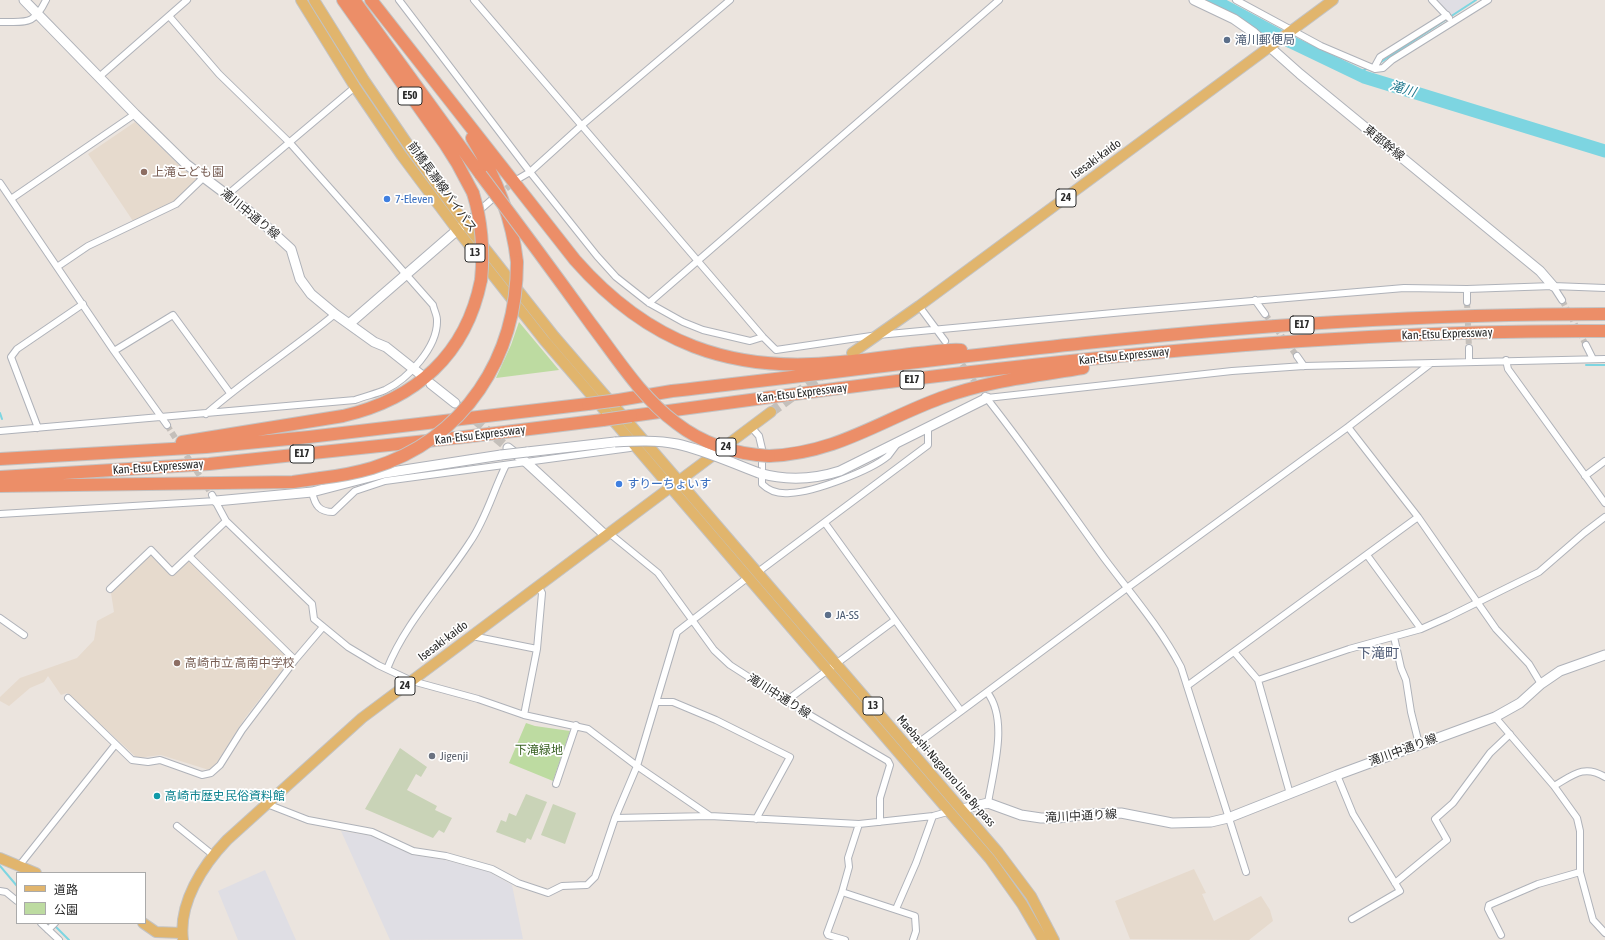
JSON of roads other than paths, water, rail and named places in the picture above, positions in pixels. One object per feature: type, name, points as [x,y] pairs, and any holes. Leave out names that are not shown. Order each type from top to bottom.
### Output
[{"type":"highway","name":"E50","points":[[100,454],[343,416],[391,401],[422,380],[441,362],[452,349],[471,314],[481,280],[483,239],[480,219],[473,193],[453,157],[343,0]]},
{"type":"highway","name":"E50","points":[[354,0],[619,361],[654,404],[676,423],[705,441],[739,452],[763,465]]},
{"type":"highway","name":"E50","points":[[371,0],[433,81]]},
{"type":"highway","points":[[0,486],[285,482],[321,478],[372,468],[408,453],[440,432],[470,404],[491,372],[506,338],[515,298],[516,262],[511,224],[497,184],[465,127],[433,81]]},
{"type":"highway","points":[[433,81],[588,275],[630,313],[665,334],[740,361],[780,365],[839,363],[954,349],[1001,352]]},
{"type":"highway","name":"Kan-Etsu Expressway","points":[[0,459],[206,447],[309,437],[619,400],[672,390],[1001,352],[1191,333],[1336,322],[1470,316],[1605,314]]},
{"type":"highway","name":"Kan-Etsu Expressway","points":[[0,477],[209,464],[457,438],[1001,369],[1193,350],[1337,338],[1475,333],[1605,331]]},
{"type":"highway","points":[[763,465],[837,444],[905,413],[965,390],[1001,381],[1193,350]]},
{"type":"main road","name":"前橋長瀞線バイパス","points":[[301,0],[355,86],[402,156],[458,231],[544,340],[671,489]]},
{"type":"main road","name":"前橋長瀞線バイパス","points":[[314,0],[364,80],[465,223],[554,336],[680,482]]},
{"type":"main road","name":"24","points":[[1290,31],[1333,0]]},
{"type":"main road","name":"Isesaki-kaido","points":[[852,353],[920,306],[1290,31]]},
{"type":"main road","name":"Isesaki-kaido","points":[[183,937],[185,912],[191,894],[198,877],[213,855],[362,718],[607,534],[671,489],[772,412]]},
{"type":"main road","name":"Maebashi-Nagatoro Line By-pass","points":[[680,482],[962,809],[1018,877],[1031,896],[1054,940]]},
{"type":"main road","name":"Maebashi-Nagatoro Line By-pass","points":[[671,489],[949,812],[1008,884],[1043,940]]},
{"type":"main road","points":[[0,858],[34,872]]},
{"type":"main road","points":[[144,924],[156,932],[183,937]]},
{"type":"street","name":"滝川中通り線","points":[[24,0],[186,164],[256,216],[291,248],[300,279],[304,286],[335,314],[374,342],[386,347],[417,371]]},
{"type":"street","points":[[0,22],[22,23],[31,20],[38,14],[46,0]]},
{"type":"street","points":[[99,77],[188,0]]},
{"type":"street","points":[[399,0],[530,172],[597,256],[616,277],[649,303],[683,322],[703,330],[750,341],[763,337]]},
{"type":"street","points":[[474,0],[763,337],[776,350],[878,335],[1255,300],[1404,288],[1467,289],[1553,286],[1605,288]]},
{"type":"street","points":[[518,179],[530,172],[582,125],[730,0]]},
{"type":"street","points":[[649,303],[999,0]]},
{"type":"street","name":"東部幹線","points":[[1194,0],[1244,26],[1540,271],[1553,286],[1562,300]]},
{"type":"street","points":[[1236,0],[1290,31],[1321,46],[1374,68],[1383,68],[1392,60],[1488,0]]},
{"type":"street","points":[[1432,0],[1453,22]]},
{"type":"street","points":[[0,431],[355,400],[386,389],[417,371],[436,334],[437,319],[433,305],[290,143],[219,74],[169,16]]},
{"type":"street","points":[[1374,68],[1380,57],[1447,16]]},
{"type":"street","points":[[227,195],[290,143],[355,86]]},
{"type":"street","points":[[11,199],[135,114]]},
{"type":"street","points":[[57,267],[88,246],[176,204],[204,178]]},
{"type":"street","points":[[0,183],[114,351],[167,425]]},
{"type":"street","points":[[349,324],[498,195]]},
{"type":"street","points":[[1467,289],[1467,302]]},
{"type":"street","points":[[1255,300],[1265,314]]},
{"type":"street","points":[[38,428],[11,357],[17,349],[83,304]]},
{"type":"street","points":[[920,306],[945,341]]},
{"type":"street","points":[[206,414],[230,392],[302,341],[335,314]]},
{"type":"street","points":[[114,351],[173,315],[230,392]]},
{"type":"street","points":[[1586,345],[1593,359]]},
{"type":"street","points":[[1469,348],[1469,362]]},
{"type":"street","points":[[1297,356],[1304,366]]},
{"type":"street","points":[[0,514],[312,492],[385,473],[504,452],[527,452],[615,442],[650,441],[676,444],[763,465],[786,478],[824,476],[840,471],[928,428],[985,396],[1232,371],[1304,366],[1430,364],[1506,360],[1605,359]]},
{"type":"street","points":[[1506,360],[1508,369],[1605,503]]},
{"type":"street","points":[[910,749],[1126,588],[1348,427],[1430,364]]},
{"type":"street","points":[[431,384],[455,403]]},
{"type":"street","points":[[985,396],[1126,588],[1159,628],[1170,646],[1181,667],[1246,872]]},
{"type":"street","points":[[1348,427],[1418,517],[1496,629],[1529,664],[1541,684]]},
{"type":"street","points":[[752,428],[759,436],[763,465],[762,484],[768,490],[778,493],[790,493],[812,489],[872,466],[888,456],[898,442]]},
{"type":"street","points":[[758,572],[928,445],[928,428]]},
{"type":"street","points":[[312,492],[315,504],[318,508],[323,511],[333,512],[355,491],[378,483],[451,471],[527,463],[630,448]]},
{"type":"street","name":"滝川中通り線","points":[[504,452],[527,463],[607,534],[658,573],[714,650],[730,664],[786,701],[888,761],[890,765],[880,798],[880,822],[933,816],[988,804],[1021,815],[1041,818],[1121,813],[1172,823],[1211,822],[1228,818],[1336,775],[1495,717],[1520,703],[1541,684],[1560,671],[1605,655]]},
{"type":"street","points":[[1585,476],[1605,461]]},
{"type":"street","points":[[387,669],[395,648],[471,541],[485,515],[495,487],[506,465]]},
{"type":"street","points":[[214,498],[226,521],[312,604],[314,619],[348,648],[412,681],[478,698],[524,715],[576,725],[588,729],[637,766],[710,816]]},
{"type":"street","points":[[1187,686],[1418,517]]},
{"type":"street","points":[[1258,680],[1349,649],[1421,629],[1479,603],[1539,572],[1605,517]]},
{"type":"street","points":[[110,589],[151,550],[172,572],[226,521]]},
{"type":"street","points":[[825,523],[961,710]]},
{"type":"street","points":[[1366,555],[1421,629]]},
{"type":"street","points":[[189,556],[294,660]]},
{"type":"street","points":[[267,804],[308,820],[372,832],[413,851],[446,856],[492,868],[518,883],[548,893],[562,886],[587,885],[595,877],[615,818],[637,766],[677,632],[747,578]]},
{"type":"street","points":[[524,715],[537,649],[542,593],[538,586]]},
{"type":"street","points":[[0,618],[24,635]]},
{"type":"street","points":[[786,701],[895,620]]},
{"type":"street","points":[[68,698],[132,760],[148,762],[160,760],[202,774],[211,773],[220,765],[242,730],[294,660],[323,628]]},
{"type":"street","points":[[471,636],[537,649]]},
{"type":"street","points":[[1394,637],[1401,668],[1406,680],[1411,712],[1419,744]]},
{"type":"street","points":[[1235,652],[1258,680],[1290,794]]},
{"type":"street","points":[[987,692],[998,713],[998,728],[988,804]]},
{"type":"street","points":[[657,702],[673,702],[709,717],[790,757],[756,819]]},
{"type":"street","points":[[1495,717],[1554,786],[1577,820],[1580,831],[1580,872],[1593,920],[1605,933]]},
{"type":"street","points":[[556,784],[576,725]]},
{"type":"street","points":[[1395,883],[1447,840],[1435,819],[1453,802],[1490,753],[1510,734]]},
{"type":"street","points":[[19,866],[115,745]]},
{"type":"street","points":[[1554,786],[1576,772],[1588,770],[1597,772],[1605,777]]},
{"type":"street","points":[[1336,775],[1353,814],[1400,891],[1352,919]]},
{"type":"street","points":[[615,818],[710,816],[859,824],[880,822]]},
{"type":"street","points":[[896,909],[916,863],[933,816]]},
{"type":"street","points":[[845,940],[828,935],[827,933],[842,892],[849,867],[848,858],[859,824]]},
{"type":"street","points":[[177,826],[213,855]]},
{"type":"street","points":[[1501,935],[1488,909],[1489,905],[1538,884],[1580,872]]},
{"type":"street","points":[[0,891],[6,892],[16,900]]},
{"type":"street","points":[[842,892],[915,916],[916,931],[913,940]]},
{"type":"street","points":[[42,924],[59,940]]},
{"type":"street","points":[[48,930],[54,924]]},
{"type":"waterway","name":"滝川","points":[[1213,0],[1291,42],[1364,77],[1605,151]]},
{"type":"waterway","points":[[1378,64],[1476,0]]},
{"type":"waterway","points":[[1357,74],[1368,68]]},
{"type":"waterway","points":[[1586,365],[1605,365]]},
{"type":"waterway","points":[[0,413],[2,419]]},
{"type":"waterway","points":[[0,866],[16,885]]},
{"type":"waterway","points":[[54,925],[69,940]]},
{"type":"tunnel","points":[[499,194],[516,181]]},
{"type":"tunnel","points":[[1562,300],[1586,345]]},
{"type":"tunnel","points":[[1467,302],[1469,348]]},
{"type":"tunnel","points":[[1265,314],[1297,356]]},
{"type":"tunnel","points":[[957,357],[984,395]]},
{"type":"tunnel","points":[[771,412],[826,372]]},
{"type":"tunnel","points":[[455,403],[508,448]]},
{"type":"tunnel","points":[[167,425],[212,495]]},
{"type":"place","name":"滝川郵便局","points":[[1227,40]]},
{"type":"place","name":"上滝こども園","points":[[144,172]]},
{"type":"place","name":"7-Eleven","points":[[387,199]]},
{"type":"place","name":"すりーちょいす","points":[[619,484]]},
{"type":"place","name":"JA-SS","points":[[828,615]]},
{"type":"place","name":"高崎市立 高南中学校","points":[[177,663]]},
{"type":"place","name":"Jigenji","points":[[432,756]]},
{"type":"place","name":"高崎市歴史民俗資料館","points":[[157,796]]},
{"type":"district","name":"下滝町","points":[[1378,654]]},
{"type":"park label","name":"下滝緑地","points":[[539,750]]}]
